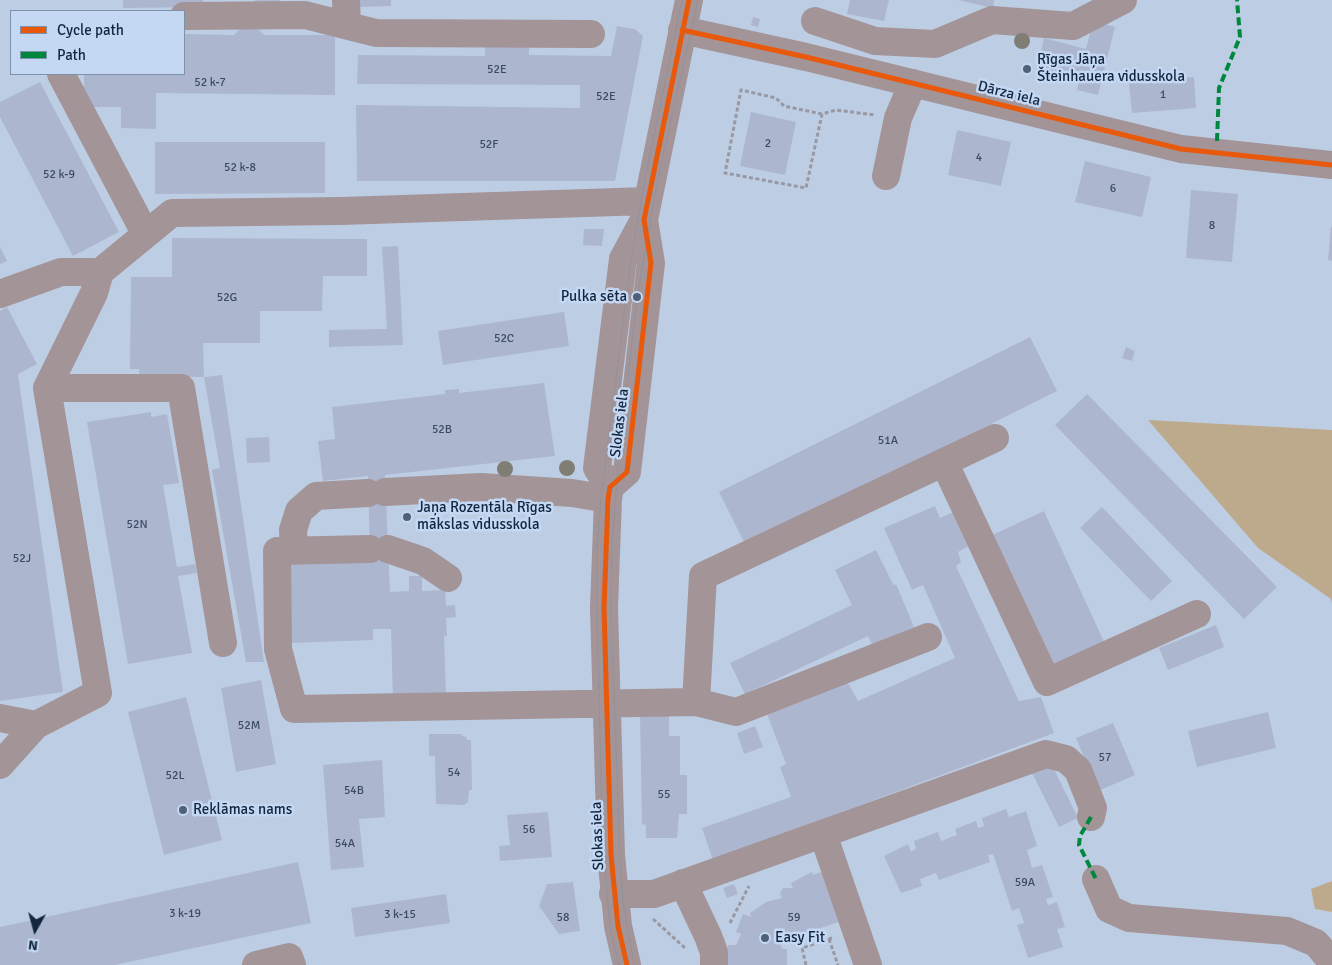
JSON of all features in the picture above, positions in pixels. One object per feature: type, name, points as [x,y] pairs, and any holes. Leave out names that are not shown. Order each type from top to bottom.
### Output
[{"type":"street","name":"Slokas iela","points":[[627,965],[613,894],[604,608],[609,493],[597,468],[623,259],[646,210],[689,0]]},
{"type":"street","points":[[814,19],[875,41],[935,44],[992,20],[1072,26],[1123,0]]},
{"type":"street","points":[[185,16],[347,13],[376,33],[591,34]]},
{"type":"street","name":"Dārza iela","points":[[682,30],[913,83],[1181,149],[1332,165]]},
{"type":"street","points":[[62,75],[145,234]]},
{"type":"street","points":[[886,176],[898,118],[913,83]]},
{"type":"street","points":[[0,765],[36,725],[98,693],[47,388],[94,293],[100,272],[172,213],[341,210],[646,210]]},
{"type":"street","points":[[0,294],[61,272],[100,272]]},
{"type":"street","points":[[47,388],[181,388],[223,643]]},
{"type":"street","points":[[696,702],[703,576],[995,438]]},
{"type":"street","points":[[944,462],[1047,682],[1197,614]]},
{"type":"street","points":[[294,550],[293,530],[299,511],[316,496],[481,487],[572,493],[609,493]]},
{"type":"street","points":[[448,578],[424,561],[379,549],[277,551],[278,649],[294,709],[608,703],[627,705],[696,702],[736,712],[928,637]]},
{"type":"street","points":[[0,718],[36,725]]},
{"type":"street","points":[[613,894],[654,894],[1046,754],[1066,759],[1078,770],[1093,808],[1091,818]]},
{"type":"street","points":[[822,834],[868,965]]},
{"type":"street","points":[[1096,879],[1109,908],[1129,918],[1287,931],[1316,943],[1332,962]]},
{"type":"street","points":[[684,883],[706,956]]},
{"type":"street","points":[[256,965],[289,957],[292,965]]},
{"type":"path","points":[[822,114],[806,188],[726,173],[741,90],[776,98],[784,106],[822,114],[836,110],[898,118]]},
{"type":"path","points":[[648,915],[706,956],[766,854]]},
{"type":"path","points":[[806,965],[802,948],[855,928]]},
{"type":"path","points":[[829,939],[838,965]]},
{"type":"shaded area","points":[[1148,420],[1332,430],[1332,603],[1331,599],[1258,548]]},
{"type":"shaded area","points":[[1332,881],[1332,912],[1315,909],[1311,889]]},
{"type":"building","points":[[123,0],[203,0],[203,7],[123,8]]},
{"type":"building","points":[[255,0],[280,0],[280,9],[255,9]]},
{"type":"building","points":[[360,0],[391,0],[391,6],[360,7]]},
{"type":"building","points":[[850,0],[889,0],[884,21],[847,14]]},
{"type":"building","points":[[958,0],[994,0],[993,8]]},
{"type":"building","points":[[753,17],[760,19],[758,27],[751,25]]},
{"type":"building","points":[[1093,21],[1115,27],[1098,95],[1077,90],[1079,82],[1036,72],[1044,38],[1086,49]]},
{"type":"building","points":[[243,26],[255,26],[264,35],[335,35],[335,95],[156,93],[156,129],[121,128],[121,107],[93,107],[84,93],[84,75],[185,75],[185,34],[234,35]]},
{"type":"building","points":[[617,26],[635,29],[643,36],[615,181],[357,181],[356,105],[580,108],[580,85],[357,84],[358,55],[485,56],[485,46],[529,46],[529,55],[611,56]]},
{"type":"building","points":[[1194,77],[1196,108],[1132,113],[1129,82]]},
{"type":"building","points":[[40,82],[119,232],[73,256],[0,117],[0,102]]},
{"type":"building","points":[[751,112],[796,122],[785,175],[740,166]]},
{"type":"building","points":[[957,130],[1011,142],[1001,186],[948,175]]},
{"type":"building","points":[[155,142],[325,142],[325,193],[155,194]]},
{"type":"building","points":[[1085,161],[1151,177],[1142,217],[1075,202]]},
{"type":"building","points":[[1191,190],[1238,194],[1232,262],[1186,258]]},
{"type":"building","points":[[1332,227],[1332,261],[1328,260]]},
{"type":"building","points":[[584,229],[604,229],[602,246],[583,245]]},
{"type":"building","points":[[172,238],[367,239],[367,276],[323,276],[322,311],[260,311],[260,343],[203,343],[204,377],[139,377],[139,369],[130,369],[131,277],[172,277]]},
{"type":"building","points":[[398,246],[403,345],[329,347],[329,330],[387,329],[382,247]]},
{"type":"building","points":[[0,247],[7,261],[0,264]]},
{"type":"building","points":[[7,307],[37,364],[18,374],[63,692],[0,701],[0,311]]},
{"type":"building","points":[[564,312],[569,346],[443,365],[438,331]]},
{"type":"building","points":[[1030,337],[1057,391],[746,546],[719,492]]},
{"type":"building","points":[[1126,347],[1135,351],[1132,361],[1122,358]]},
{"type":"building","points":[[222,375],[264,662],[246,662],[212,470],[220,468],[204,377]]},
{"type":"building","points":[[544,383],[555,456],[385,475],[390,592],[409,591],[409,576],[422,576],[422,591],[445,590],[446,606],[455,605],[456,617],[446,618],[447,636],[444,636],[446,698],[393,700],[391,629],[373,629],[373,640],[291,643],[288,559],[370,556],[368,476],[323,481],[318,441],[335,439],[332,407],[445,394],[445,390],[459,389],[459,393]]},
{"type":"building","points":[[1087,394],[1277,587],[1244,619],[1055,425]]},
{"type":"building","points":[[151,412],[151,417],[167,414],[179,483],[163,485],[177,567],[195,564],[197,573],[178,576],[192,653],[128,664],[87,422]]},
{"type":"building","points":[[269,437],[270,462],[247,463],[246,438]]},
{"type":"building","points":[[935,506],[940,518],[958,510],[973,544],[958,552],[961,562],[956,566],[1019,701],[1041,697],[1054,733],[713,860],[702,828],[791,797],[780,767],[786,764],[767,714],[845,678],[858,701],[955,658],[923,585],[912,590],[884,528]]},
{"type":"building","points":[[1102,507],[1172,581],[1151,601],[1080,528]]},
{"type":"building","points":[[1044,511],[1105,644],[1049,670],[988,537]]},
{"type":"building","points":[[876,550],[894,586],[896,584],[914,627],[873,647],[868,636],[745,694],[730,663],[852,605],[835,570]]},
{"type":"building","points":[[1216,625],[1224,647],[1168,670],[1159,648]]},
{"type":"building","points":[[261,680],[276,764],[236,772],[221,688]]},
{"type":"building","points":[[186,697],[222,840],[164,855],[128,712]]},
{"type":"building","points":[[1268,712],[1276,748],[1197,767],[1188,731]]},
{"type":"building","points":[[640,716],[669,716],[669,736],[680,736],[680,775],[687,775],[687,814],[679,814],[677,838],[646,838],[646,825],[642,824]]},
{"type":"building","points":[[1113,723],[1135,775],[1098,791],[1076,738]]},
{"type":"building","points":[[755,726],[763,747],[744,754],[737,733]]},
{"type":"building","points":[[429,734],[462,734],[467,740],[471,740],[472,790],[469,790],[468,802],[464,805],[436,804],[435,756],[429,756]]},
{"type":"building","points":[[382,760],[385,817],[359,819],[364,867],[331,870],[323,765]]},
{"type":"building","points":[[1051,763],[1078,818],[1059,827],[1032,773]]},
{"type":"building","points":[[1006,809],[1009,817],[1026,811],[1037,846],[1027,850],[1032,868],[1042,865],[1053,897],[1046,899],[1048,905],[1057,902],[1065,927],[1057,929],[1063,947],[1028,958],[1017,925],[1024,923],[1019,908],[1012,911],[993,854],[988,855],[990,862],[939,880],[936,873],[920,879],[922,886],[901,893],[884,856],[908,844],[911,852],[916,849],[914,841],[938,832],[941,841],[957,835],[955,829],[976,821],[978,828],[984,826],[982,818]]},
{"type":"building","points":[[548,812],[552,857],[500,861],[499,846],[510,845],[507,815]]},
{"type":"building","points":[[298,862],[311,923],[115,965],[0,965],[0,927]]},
{"type":"building","points":[[829,869],[847,919],[780,942],[782,949],[787,949],[787,965],[728,965],[728,945],[736,945],[741,934],[736,932],[743,914],[751,917],[750,913],[766,902],[782,898],[780,893],[783,888],[793,888],[791,883],[812,872],[813,875]]},
{"type":"building","points":[[573,882],[580,931],[559,934],[539,906],[547,884]]},
{"type":"building","points":[[734,884],[738,894],[727,898],[723,888]]},
{"type":"building","points":[[446,894],[450,923],[355,937],[351,908]]},
{"type":"tram line","points":[[619,965],[610,927],[602,818],[597,547],[601,498],[631,260],[645,179],[682,0]]},
{"type":"tram line","points":[[634,965],[623,902],[620,859],[611,611],[612,546],[618,465],[637,297],[657,183],[698,0]]},
{"type":"marked path","points":[[1217,141],[1219,88],[1240,37],[1237,0]]},
{"type":"marked path","points":[[1091,817],[1080,836],[1079,845],[1096,879]]},
{"type":"cycle path","points":[[627,965],[618,926],[611,855],[604,608],[608,499],[610,487],[627,472],[651,263],[644,220],[689,0]]},
{"type":"cycle path","points":[[682,30],[806,57],[1181,149],[1332,165]]},
{"type":"place","name":"Rīgas Jāņa Šteinhauera vidusskola","points":[[1027,69]]},
{"type":"place","name":"Pulka sēta","points":[[637,297]]},
{"type":"place","name":"Jaņa Rozentāla Rīgas mākslas vidusskola","points":[[407,517]]},
{"type":"place","name":"Reklāmas nams","points":[[183,810]]},
{"type":"place","name":"Easy Fit","points":[[765,938]]}]
